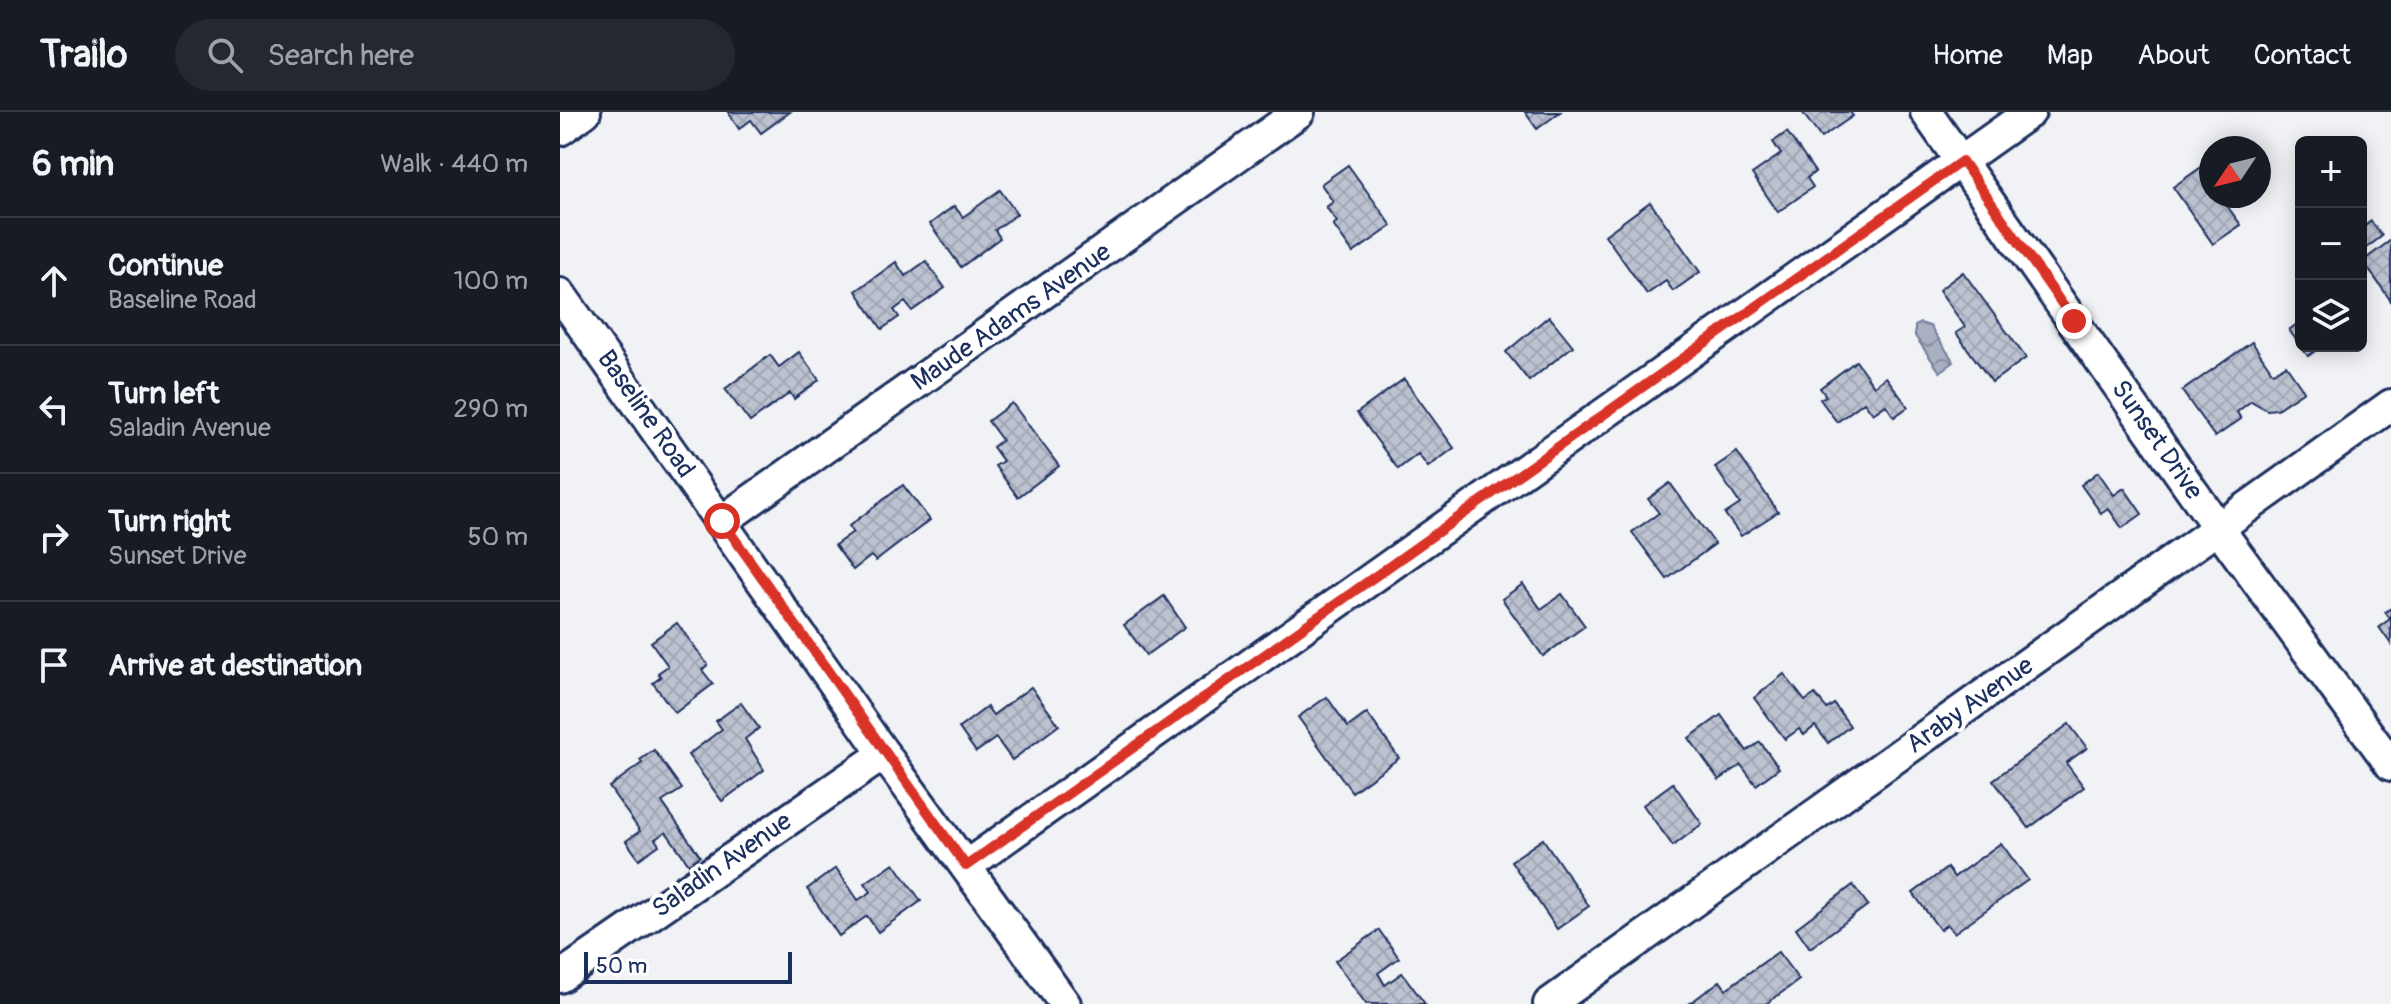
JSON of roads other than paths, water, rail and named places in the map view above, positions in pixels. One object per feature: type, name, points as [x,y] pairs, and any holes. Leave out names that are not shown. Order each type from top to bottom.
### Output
[{"type":"street","points":[[560,130],[585,112]]},
{"type":"street","name":"Maude Adams Avenue","points":[[722,521],[1299,112]]},
{"type":"street","name":"Sunset Drive","points":[[1926,112],[2219,529],[2391,765]]},
{"type":"street","points":[[966,866],[2030,112]]},
{"type":"street","name":"Baseline Road","points":[[560,294],[884,754],[1065,1004]]},
{"type":"street","name":"Araby Avenue","points":[[1549,1004],[2391,405]]},
{"type":"street","name":"Saladin Avenue","points":[[560,977],[884,754]]},
{"type":"water","points":[[1920,323],[1930,326],[1954,362],[1940,372],[1915,336],[1915,326]]}]
